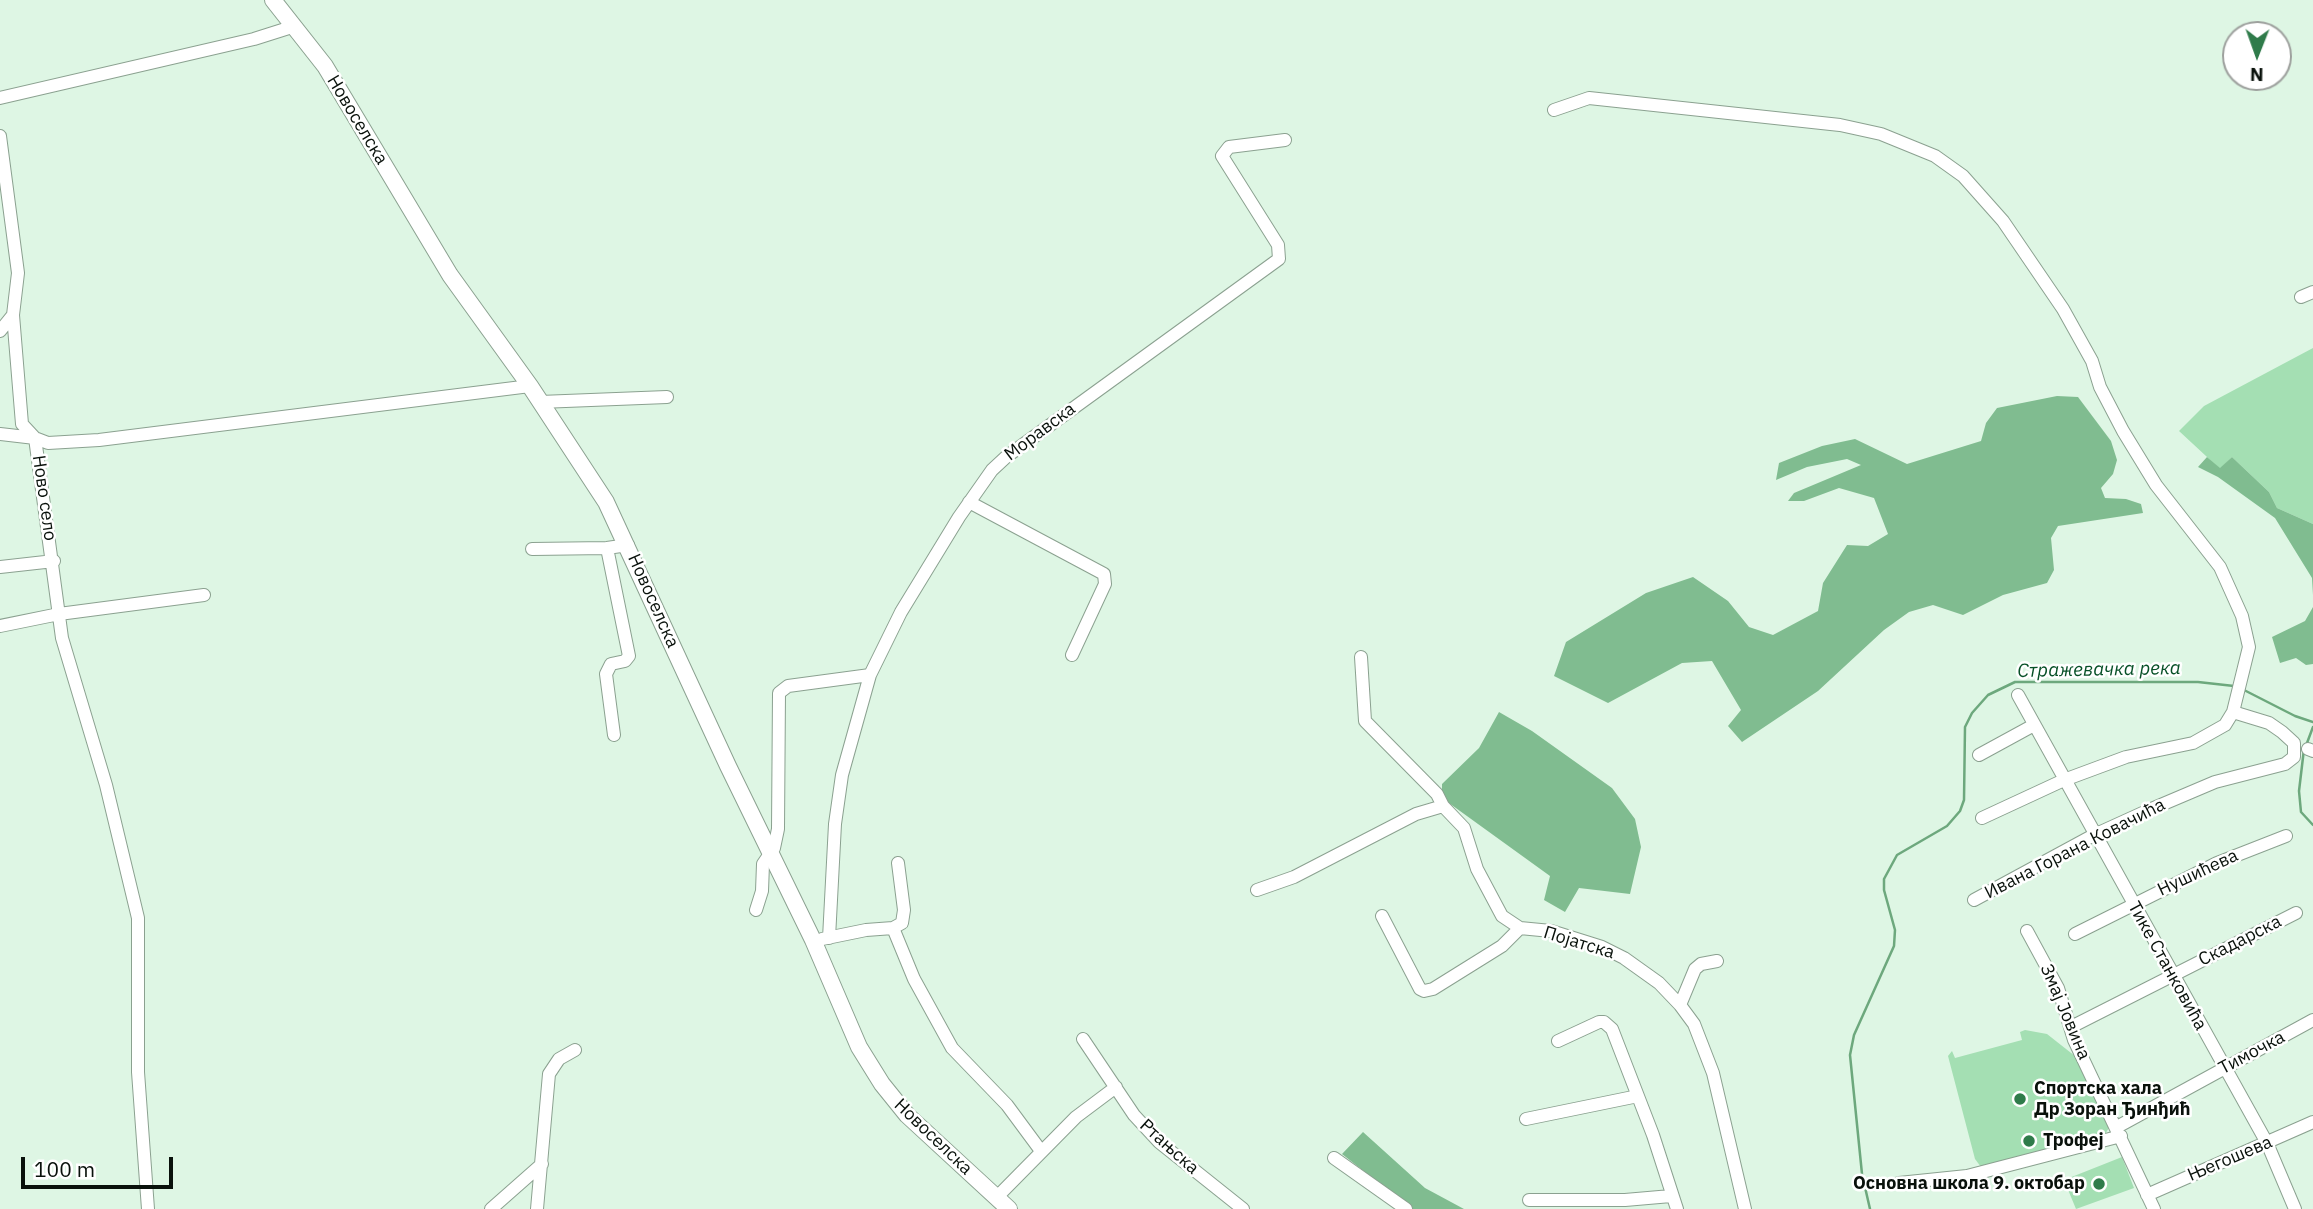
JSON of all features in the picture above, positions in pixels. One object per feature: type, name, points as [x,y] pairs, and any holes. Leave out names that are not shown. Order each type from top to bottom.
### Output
[{"type":"street","name":"Новоселска","points":[[273,0],[295,26],[360,120],[414,219],[450,275],[530,386],[606,502],[771,854],[821,939],[859,1047],[882,1084],[916,1125],[1003,1203]]},
{"type":"street","points":[[0,98],[254,39],[295,26]]},
{"type":"street","points":[[1554,110],[1589,98],[1840,125],[1881,134],[1935,156],[1963,176],[2003,221],[2063,309],[2092,361],[2100,387],[2123,431],[2156,485],[2220,567],[2247,632],[2249,647],[2235,706],[2215,733],[2193,744],[2134,755],[2064,780],[1982,818]]},
{"type":"street","name":"Ново село","points":[[0,136],[18,273],[13,316],[22,424],[35,438],[54,561],[62,638],[106,785],[138,918],[138,1072],[148,1209]]},
{"type":"street","name":"Моравска","points":[[821,939],[841,787],[870,675],[901,612],[992,470],[1006,457],[1279,259],[1278,245],[1222,156],[1229,146],[1286,140]]},
{"type":"street","points":[[0,331],[13,316]]},
{"type":"street","points":[[0,435],[35,438],[48,443],[99,440],[530,386]]},
{"type":"street","points":[[540,402],[667,397]]},
{"type":"street","points":[[969,502],[1104,574],[1105,584],[1072,655]]},
{"type":"street","points":[[532,549],[607,548],[628,545]]},
{"type":"street","points":[[607,548],[629,656],[627,660],[611,664],[606,674],[614,735]]},
{"type":"street","name":"Ново село","points":[[0,567],[54,561]]},
{"type":"street","points":[[0,626],[59,614],[204,595]]},
{"type":"street","name":"Појатска","points":[[1361,657],[1365,722],[1437,794],[1443,806],[1464,828],[1493,902],[1502,916],[1520,928],[1551,931],[1613,952],[1638,966],[1680,1005],[1694,1024],[1713,1073],[1745,1209]]},
{"type":"street","points":[[756,910],[762,891],[763,864],[771,854],[778,829],[779,693],[788,686],[870,675]]},
{"type":"street","name":"Тике Станковића","points":[[2018,695],[2267,1143],[2295,1209]]},
{"type":"street","points":[[2235,706],[2269,723],[2302,750]]},
{"type":"street","points":[[1979,755],[2034,725]]},
{"type":"street","name":"Ивана Горана Ковачића","points":[[1974,900],[2094,835],[2215,782],[2285,764],[2302,750]]},
{"type":"street","points":[[1258,891],[1304,872],[1416,814],[1443,806]]},
{"type":"street","name":"Нушићева","points":[[2075,934],[2217,863],[2286,836]]},
{"type":"street","points":[[821,939],[866,930],[893,928],[904,918],[898,863]]},
{"type":"street","name":"Скадарска","points":[[2071,1027],[2296,913]]},
{"type":"street","points":[[1382,916],[1420,989],[1429,991],[1502,946],[1520,928]]},
{"type":"street","points":[[893,928],[914,979],[952,1048],[1007,1105],[1041,1151]]},
{"type":"street","name":"Змај Јовина","points":[[2027,931],[2058,988],[2074,1040],[2154,1209]]},
{"type":"street","points":[[1680,1005],[1695,968],[1717,961]]},
{"type":"street","name":"Тимочка","points":[[1899,1183],[1967,1176],[2119,1131],[2224,1068],[2313,1020]]},
{"type":"street","points":[[1558,1041],[1599,1022],[1608,1024],[1619,1045],[1677,1209]]},
{"type":"street","name":"Ртањска","points":[[1083,1039],[1134,1115],[1159,1142],[1243,1209]]},
{"type":"street","points":[[537,1209],[549,1074],[559,1059],[575,1050]]},
{"type":"street","points":[[1003,1203],[1041,1151],[1093,1102],[1116,1087]]},
{"type":"street","points":[[1526,1119],[1637,1096]]},
{"type":"street","name":"Његошева","points":[[2147,1195],[2313,1122]]},
{"type":"street","points":[[1334,1158],[1406,1209]]},
{"type":"street","points":[[491,1209],[542,1164]]},
{"type":"street","points":[[1529,1200],[1625,1200],[1671,1196]]},
{"type":"green space","points":[[2313,348],[2313,524],[2277,508],[2269,492],[2232,457],[2220,469],[2179,431],[2204,406]]},
{"type":"green space","points":[[2057,396],[2078,397],[2111,441],[2117,460],[2113,474],[2101,488],[2105,498],[2126,499],[2141,504],[2143,513],[2058,526],[2051,538],[2054,570],[2047,583],[2003,595],[1963,615],[1933,605],[1909,612],[1884,630],[1818,691],[1742,742],[1728,726],[1741,710],[1712,661],[1682,663],[1608,703],[1554,676],[1566,642],[1646,593],[1693,577],[1728,601],[1749,627],[1773,635],[1818,611],[1823,583],[1847,545],[1868,546],[1888,534],[1874,498],[1839,488],[1804,501],[1788,501],[1794,493],[1861,465],[1847,459],[1807,467],[1776,480],[1779,463],[1822,446],[1855,439],[1907,464],[1981,441],[1986,423],[1997,408]]},
{"type":"green space","points":[[2207,457],[2220,468],[2232,457],[2269,492],[2277,508],[2313,524],[2313,595],[2312,578],[2275,518],[2218,477],[2198,467]]},
{"type":"green space","points":[[2313,607],[2313,664],[2306,665],[2296,658],[2280,663],[2272,637],[2305,621]]},
{"type":"green space","points":[[1499,712],[1532,731],[1612,788],[1635,819],[1641,847],[1630,894],[1579,888],[1565,912],[1544,900],[1550,876],[1442,798],[1442,784],[1479,748]]},
{"type":"green space","points":[[2025,1030],[2047,1034],[2080,1060],[2110,1126],[2104,1136],[1981,1167],[1975,1159],[1948,1056],[1952,1051],[1955,1058],[2022,1040],[2020,1032]]},
{"type":"green space","points":[[1363,1132],[1425,1188],[1464,1209],[1412,1209],[1342,1154]]},
{"type":"green space","points":[[2122,1157],[2134,1188],[2076,1209],[2064,1180]]},
{"type":"waterway","name":"Стражевачка река","points":[[1870,1209],[1862,1174],[1850,1055],[1854,1035],[1894,946],[1895,930],[1884,890],[1884,879],[1897,855],[1947,826],[1960,811],[1964,800],[1965,727],[1972,713],[1988,695],[2015,682],[2198,682],[2234,686]]},
{"type":"waterway","name":"Стражевачка река","points":[[2244,690],[2295,716],[2313,722]]},
{"type":"waterway","points":[[2307,743],[2313,727]]},
{"type":"waterway","points":[[2304,749],[2299,791],[2301,812],[2313,825]]},
{"type":"place","name":"Спортска хала Др Зоран Ђинђић","points":[[2020,1099]]},
{"type":"place","name":"Трофеј","points":[[2029,1141]]},
{"type":"place","name":"Основна школа 9. октобар","points":[[2099,1184]]}]
